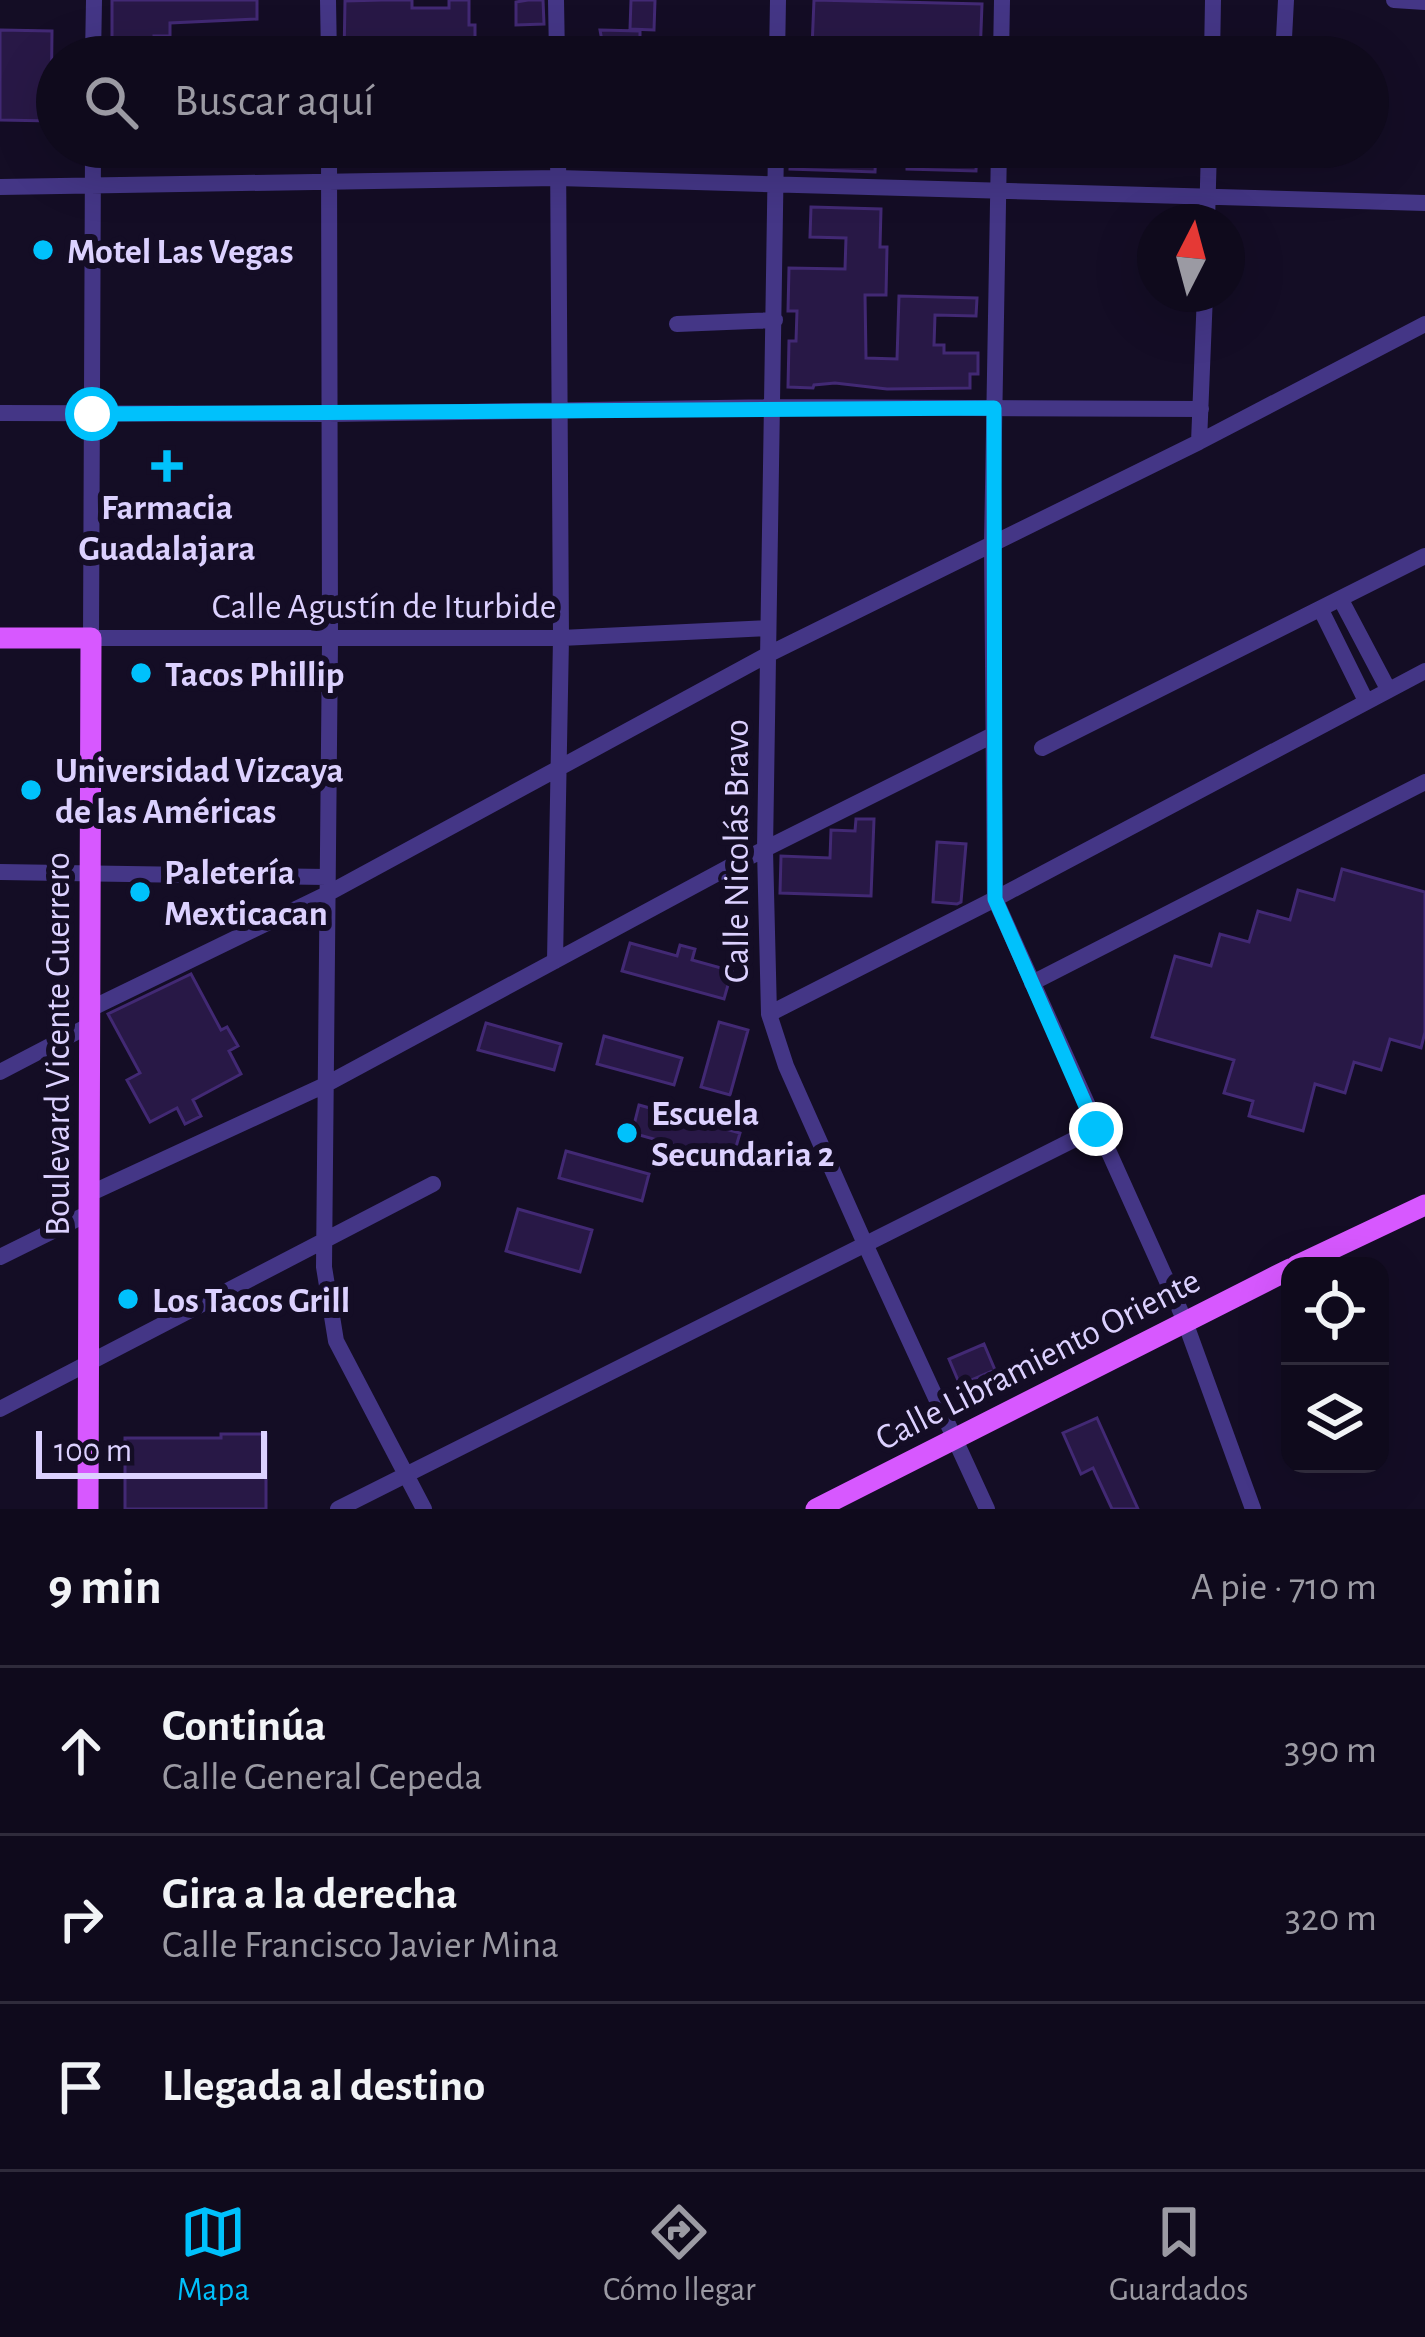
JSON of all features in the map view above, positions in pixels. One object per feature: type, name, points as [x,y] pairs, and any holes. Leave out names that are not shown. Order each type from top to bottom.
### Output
[{"type":"main road","name":"Calle Agustín de Iturbide","points":[[0,638],[91,638]]},
{"type":"main road","name":"Boulevard Vicente Guerrero","points":[[88,1509],[91,638]]},
{"type":"main road","name":"Calle Libramiento Oriente","points":[[1314,1257],[1425,1204]]},
{"type":"main road","name":"Calle Libramiento Oriente","points":[[816,1509],[1281,1273]]},
{"type":"street","points":[[94,0],[94,36]]},
{"type":"street","points":[[328,0],[329,36]]},
{"type":"street","points":[[556,0],[557,36]]},
{"type":"street","points":[[777,36],[778,0]]},
{"type":"street","points":[[1001,36],[1002,0]]},
{"type":"street","points":[[1213,36],[1214,0]]},
{"type":"street","points":[[1284,36],[1286,0]]},
{"type":"street","points":[[1394,0],[1425,2]]},
{"type":"street","name":"Boulevard Vicente Guerrero","points":[[91,638],[92,168]]},
{"type":"street","points":[[330,168],[323,1238],[336,1341],[424,1509]]},
{"type":"street","points":[[555,961],[561,638],[558,168]]},
{"type":"street","name":"Calle Nicolás Bravo","points":[[776,168],[765,850],[769,1014],[786,1066],[988,1509]]},
{"type":"street","points":[[999,168],[992,544],[995,899],[1184,1319],[1253,1509]]},
{"type":"street","points":[[1208,204],[1209,168]]},
{"type":"street","points":[[0,188],[558,178],[1425,203]]},
{"type":"street","points":[[1199,442],[1204,312]]},
{"type":"street","points":[[677,324],[775,320]]},
{"type":"street","points":[[0,1072],[327,886],[769,654],[1199,442],[1425,324]]},
{"type":"street","points":[[0,413],[1201,409]]},
{"type":"street","points":[[1042,748],[1425,556]]},
{"type":"street","points":[[1341,600],[1388,689]]},
{"type":"street","points":[[1321,610],[1366,701]]},
{"type":"street","name":"Calle Agustín de Iturbide","points":[[91,638],[561,638],[768,628]]},
{"type":"street","points":[[769,1014],[1425,670]]},
{"type":"street","points":[[0,1256],[89,1204],[992,735]]},
{"type":"street","points":[[1032,983],[1425,782]]},
{"type":"street","points":[[0,872],[327,886]]},
{"type":"street","points":[[338,1509],[1096,1129]]},
{"type":"street","points":[[0,1409],[433,1184]]},
{"type":"building","points":[[112,0],[257,0],[257,19],[170,23],[170,36],[112,36]]},
{"type":"building","points":[[412,0],[412,8],[449,8],[449,0],[469,0],[469,25],[475,25],[475,36],[344,36],[345,1]]},
{"type":"building","points":[[543,0],[544,24],[516,25],[516,2]]},
{"type":"building","points":[[631,0],[655,0],[654,30],[630,29]]},
{"type":"building","points":[[814,0],[982,4],[981,36],[812,36]]},
{"type":"building","points":[[0,30],[52,31],[52,36],[36,36],[36,121],[0,120]]},
{"type":"building","points":[[600,30],[640,31],[640,36],[601,36]]},
{"type":"building","points":[[790,168],[875,168],[875,172]]},
{"type":"building","points":[[907,168],[976,168],[976,171]]},
{"type":"building","points":[[811,207],[881,209],[880,247],[887,247],[886,295],[865,295],[866,358],[897,359],[899,296],[977,298],[976,316],[935,315],[934,345],[944,345],[944,353],[978,353],[978,374],[970,374],[970,388],[887,389],[835,383],[788,387],[789,341],[796,341],[797,311],[788,311],[789,268],[845,269],[846,238],[810,237]]},
{"type":"building","points":[[856,819],[874,819],[871,896],[780,893],[781,856],[830,858],[831,830],[855,831]]},
{"type":"building","points":[[937,842],[966,844],[961,902],[957,904],[933,902]]},
{"type":"building","points":[[1342,869],[1425,892],[1425,1032],[1421,1048],[1390,1039],[1381,1070],[1354,1062],[1345,1093],[1315,1084],[1303,1131],[1249,1116],[1253,1101],[1224,1093],[1234,1060],[1152,1037],[1175,956],[1211,966],[1220,934],[1249,942],[1258,911],[1290,920],[1298,890],[1334,900]]},
{"type":"building","points":[[630,943],[677,956],[680,945],[695,949],[692,960],[732,971],[724,999],[622,971]]},
{"type":"building","points":[[191,974],[221,1030],[227,1027],[238,1046],[229,1051],[241,1074],[193,1100],[201,1116],[185,1124],[177,1108],[150,1122],[127,1080],[140,1073],[108,1014]]},
{"type":"building","points":[[719,1022],[748,1030],[730,1095],[701,1087]]},
{"type":"building","points":[[486,1023],[561,1044],[554,1070],[478,1050]]},
{"type":"building","points":[[604,1036],[682,1058],[674,1085],[597,1064]]},
{"type":"building","points":[[639,1105],[740,1133],[732,1161],[632,1133]]},
{"type":"building","points":[[566,1151],[649,1174],[642,1201],[559,1178]]},
{"type":"building","points":[[518,1209],[592,1230],[580,1272],[506,1251]]},
{"type":"building","points":[[984,1344],[995,1370],[960,1385],[949,1359]]},
{"type":"building","points":[[1097,1418],[1138,1509],[1112,1509],[1093,1468],[1081,1474],[1063,1433]]},
{"type":"building","points":[[221,1434],[266,1434],[266,1509],[125,1509],[125,1438],[221,1438]]},
{"type":"place","name":"Motel Las Vegas","points":[[43,250]]},
{"type":"place","name":"Farmacia Guadalajara","points":[[167,466]]},
{"type":"place","name":"Tacos Phillip","points":[[141,673]]},
{"type":"place","name":"Universidad Vizcaya de las Américas","points":[[31,790]]},
{"type":"place","name":"Paletería Mexticacan","points":[[140,892]]},
{"type":"place","name":"Escuela Secundaria 2","points":[[627,1133]]},
{"type":"place","name":"Los Tacos Grill","points":[[128,1299]]},
{"type":"route","points":[[92,414],[994,408],[995,899],[1096,1129]]}]
